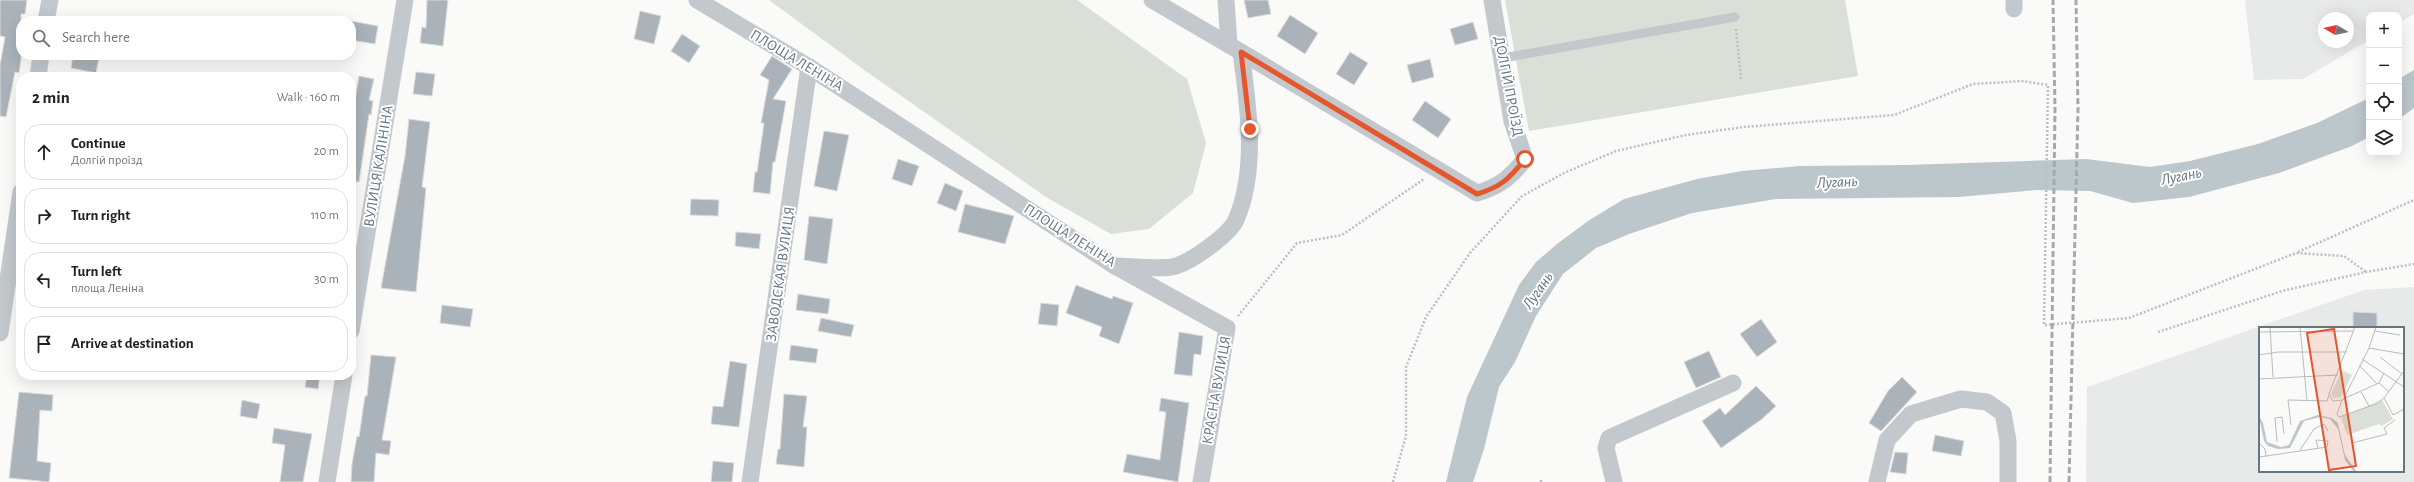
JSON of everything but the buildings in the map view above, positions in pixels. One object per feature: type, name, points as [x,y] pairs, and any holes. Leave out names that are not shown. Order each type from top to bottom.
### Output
[{"type":"street","points":[[47,16],[50,0]]},
{"type":"street","name":"ВУЛИЦЯ КАЛІНІНА","points":[[356,300],[405,0]]},
{"type":"street","name":"ПЛОЩА ЛЕНІНА","points":[[697,0],[809,67],[1115,266],[1175,266],[1208,249],[1235,222],[1245,185],[1250,129],[1226,0]]},
{"type":"street","points":[[1152,0],[1438,170]]},
{"type":"street","name":"ДОЛГІЙ ПРОЇЗД","points":[[1438,170],[1477,194],[1494,189],[1510,178],[1525,159],[1512,121],[1503,58],[1492,0]]},
{"type":"street","points":[[39,72],[40,60]]},
{"type":"street","name":"ЗАВОДСКАЯ ВУЛИЦЯ","points":[[750,482],[809,67]]},
{"type":"street","points":[[0,333],[16,226]]},
{"type":"street","name":"КРАСНА ВУЛИЦЯ","points":[[1115,266],[1227,328],[1201,482]]},
{"type":"street","points":[[326,482],[343,380]]},
{"type":"street","points":[[1614,482],[1606,448],[1609,438],[1733,383]]},
{"type":"street","points":[[1877,482],[1887,440],[1912,414],[1961,399],[1987,402],[2003,413],[2008,441],[2008,482]]},
{"type":"lane","points":[[1503,58],[1735,17]]},
{"type":"path","points":[[1735,17],[1741,79]]},
{"type":"path","points":[[1393,482],[1406,436],[1406,367],[1426,317],[1470,253],[1522,196],[1564,172],[1616,150],[1686,135],[1751,126],[1894,115],[1973,84],[2022,81],[2048,85],[2044,325],[2129,318],[2296,253],[2414,200]]},
{"type":"path","points":[[1227,328],[1298,243],[1342,236],[1438,170]]},
{"type":"path","points":[[2296,253],[2344,256],[2366,272]]},
{"type":"path","points":[[2158,332],[2282,291],[2366,272],[2414,264]]},
{"type":"shaded area","points":[[769,0],[1077,0],[1187,79],[1206,143],[1193,193],[1149,229],[1111,234],[1046,197],[867,72]]},
{"type":"shaded area","points":[[1505,0],[1845,0],[1858,76],[1529,131]]},
{"type":"shaded area","points":[[2245,0],[2414,0],[2414,14],[2402,21],[2402,12],[2366,12],[2366,42],[2303,79],[2254,80]]},
{"type":"shaded area","points":[[2414,287],[2414,482],[2086,482],[2087,387],[2364,290]]},
{"type":"water","points":[[2414,70],[2414,108],[2402,117],[2402,84],[2402,77]]},
{"type":"water","name":"Лугань","points":[[2366,99],[2366,139],[2352,146],[2279,173],[2189,197],[2133,203],[2090,191],[2036,190],[1959,197],[1776,199],[1692,213],[1629,234],[1596,248],[1563,274],[1536,316],[1515,362],[1499,387],[1484,449],[1473,482],[1446,482],[1467,397],[1519,285],[1536,262],[1557,244],[1588,221],[1624,199],[1697,179],[1742,171],[1800,166],[1907,165],[2086,159],[2150,167],[2190,161],[2258,144],[2317,123]]},
{"type":"railway","points":[[2050,482],[2055,109],[2053,0]]},
{"type":"railway","points":[[2069,482],[2078,109],[2076,0]]},
{"type":"route","points":[[1250,129],[1241,52],[1477,194],[1494,189],[1510,178],[1525,159]]}]
